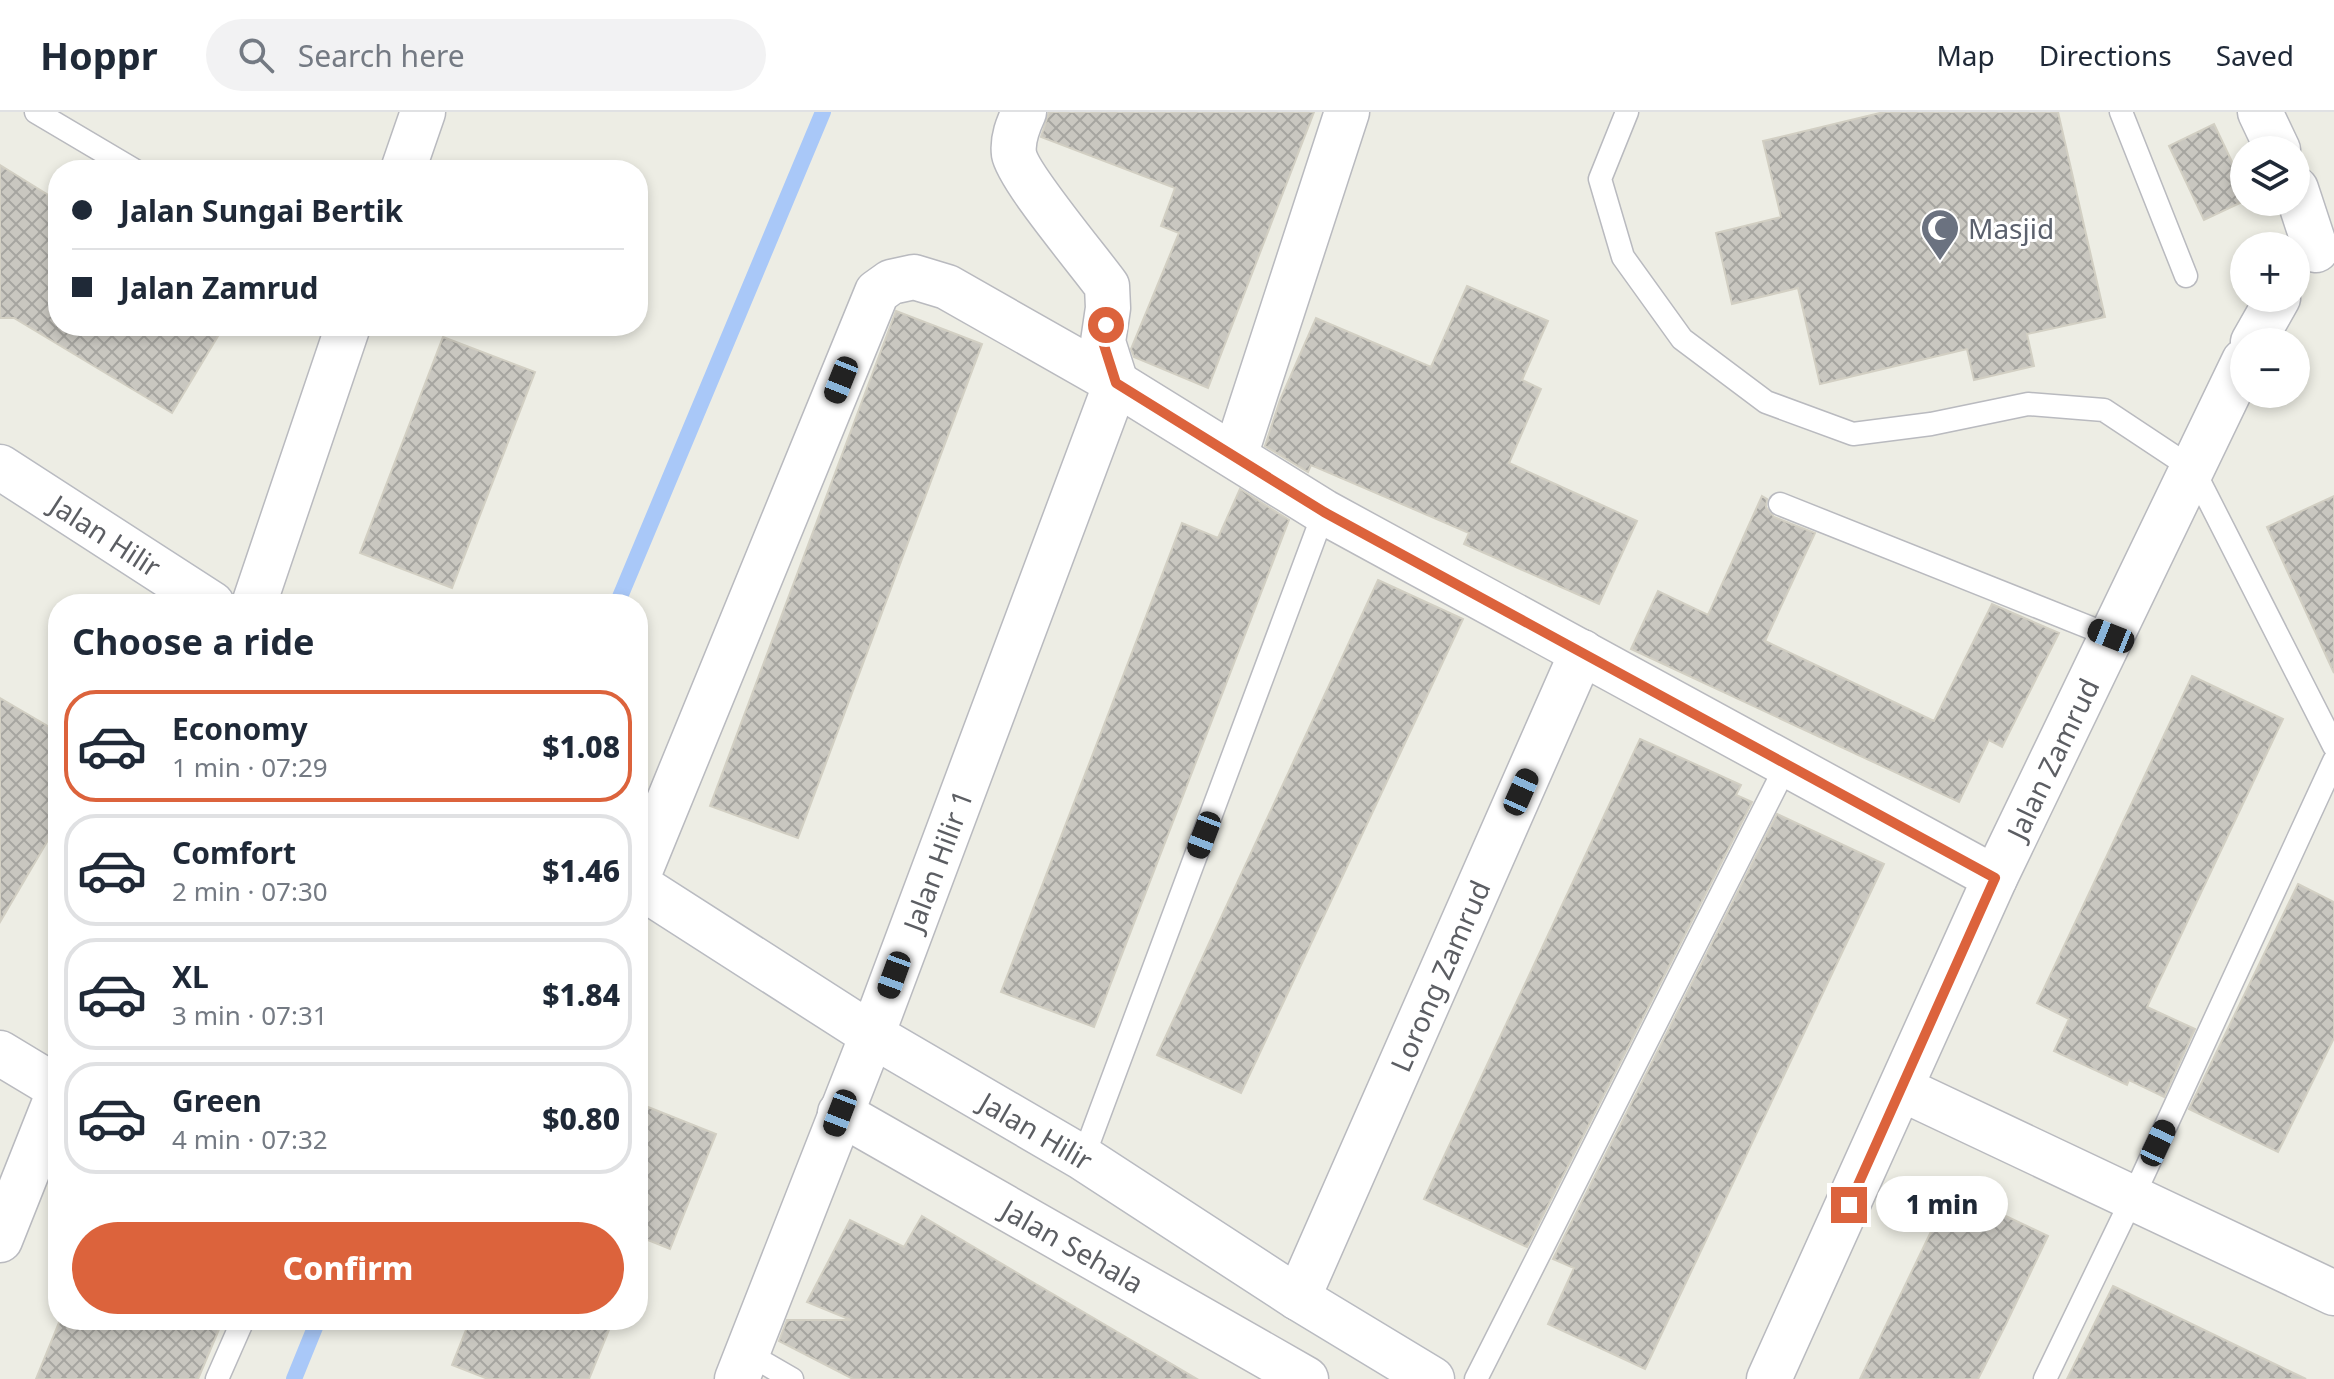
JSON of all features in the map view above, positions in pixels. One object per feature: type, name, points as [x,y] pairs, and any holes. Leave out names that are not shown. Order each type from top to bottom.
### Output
[{"type":"street","points":[[406,160],[423,112]]},
{"type":"street","points":[[1024,112],[1015,134],[1014,155],[1026,177],[1107,286],[1108,308],[1103,342],[1116,383]]},
{"type":"street","points":[[1235,456],[1347,112]]},
{"type":"street","points":[[2260,112],[2271,136]]},
{"type":"street","points":[[2304,216],[2315,257]]},
{"type":"street","points":[[648,852],[877,292],[891,282],[914,277],[947,287],[1116,383],[1324,512],[1995,878]]},
{"type":"street","points":[[257,594],[345,336]]},
{"type":"street","name":"Jalan Hilir 1","points":[[742,1366],[872,1035],[1116,383]]},
{"type":"street","name":"Jalan Zamrud","points":[[1769,1379],[1995,878],[2230,391]]},
{"type":"street","name":"Jalan Hilir","points":[[0,467],[197,594]]},
{"type":"street","name":"Lorong Zamrud","points":[[1298,1298],[1582,652]]},
{"type":"street","name":"Jalan Hilir","points":[[648,891],[872,1035],[1083,1158],[1298,1298],[1432,1379]]},
{"type":"street","points":[[0,1053],[48,1082]]},
{"type":"street","points":[[1902,1089],[2334,1293]]},
{"type":"street","name":"Jalan Sehala","points":[[840,1113],[1306,1379]]},
{"type":"street","points":[[0,1240],[48,1119]]},
{"type":"lane","points":[[36,112],[117,160]]},
{"type":"lane","points":[[1627,112],[1600,179],[1623,257],[1682,339],[1766,402],[1853,434],[1931,424],[2028,404],[2104,410],[2193,469],[2334,746]]},
{"type":"lane","points":[[2121,112],[2186,276]]},
{"type":"lane","points":[[1780,504],[2111,636]]},
{"type":"lane","points":[[1083,1158],[1324,512]]},
{"type":"lane","points":[[2045,1379],[2133,1197],[2334,761]]},
{"type":"lane","points":[[1476,1379],[1787,764]]},
{"type":"lane","points":[[217,1379],[239,1330]]},
{"type":"lane","points":[[742,1366],[792,1379]]},
{"type":"building","points":[[1049,112],[1314,112],[1208,388],[1134,357],[1131,349],[1179,233],[1161,226],[1175,188],[1041,137]]},
{"type":"building","points":[[1884,112],[2058,112],[2105,317],[2027,334],[2034,366],[1974,380],[1967,349],[1820,384],[1798,288],[1732,304],[1716,233],[1781,217],[1763,141]]},
{"type":"building","points":[[2214,124],[2230,158],[2230,208],[2204,220],[2169,146]]},
{"type":"building","points":[[0,165],[48,195],[48,336],[218,336],[172,413],[14,318],[0,318]]},
{"type":"building","points":[[1467,286],[1548,321],[1522,380],[1541,389],[1509,463],[1637,521],[1599,604],[1464,544],[1469,533],[1311,465],[1308,472],[1265,446],[1280,400],[1316,318],[1431,367]]},
{"type":"building","points":[[896,311],[982,344],[798,838],[710,806]]},
{"type":"building","points":[[443,337],[535,372],[452,588],[360,553]]},
{"type":"building","points":[[1240,489],[1289,520],[1094,1027],[1001,992],[1182,523],[1218,538]]},
{"type":"building","points":[[1762,496],[1767,499],[1766,507],[1774,517],[1815,533],[1765,641],[1934,721],[1992,604],[2059,633],[2002,747],[1989,740],[1959,802],[1631,649],[1658,591],[1708,615]]},
{"type":"building","points":[[2334,496],[2334,673],[2267,527]]},
{"type":"building","points":[[1378,580],[1463,619],[1241,1093],[1157,1055]]},
{"type":"building","points":[[2192,676],[2283,719],[2147,1007],[2195,1029],[2164,1097],[2129,1080],[2127,1085],[2054,1051],[2069,1019],[2037,1003]]},
{"type":"building","points":[[0,698],[48,726],[48,840],[0,922]]},
{"type":"building","points":[[1640,739],[1741,785],[1736,795],[1752,802],[1527,1247],[1424,1199]]},
{"type":"building","points":[[1777,814],[1884,864],[1645,1369],[1548,1324],[1574,1268],[1553,1259]]},
{"type":"building","points":[[2298,884],[2334,902],[2334,1038],[2278,1152],[2189,1109]]},
{"type":"building","points":[[648,1107],[716,1134],[670,1249],[648,1240]]},
{"type":"building","points":[[1951,1190],[2048,1236],[2005,1326],[1978,1379],[1860,1379]]},
{"type":"building","points":[[922,1216],[1197,1379],[853,1379],[779,1341],[787,1320],[851,1320],[807,1302],[850,1220],[904,1247]]},
{"type":"building","points":[[2113,1286],[2306,1379],[2067,1379]]},
{"type":"building","points":[[56,1330],[219,1330],[198,1379],[36,1379]]},
{"type":"building","points":[[466,1330],[609,1330],[589,1379],[488,1379],[452,1365]]},
{"type":"waterway","points":[[621,594],[823,112]]},
{"type":"waterway","points":[[294,1379],[314,1330]]},
{"type":"place","name":"Masjid","points":[[1940,262]]},
{"type":"route","points":[[1106,325],[1103,342],[1116,383],[1324,512],[1995,878],[1849,1205]]}]
